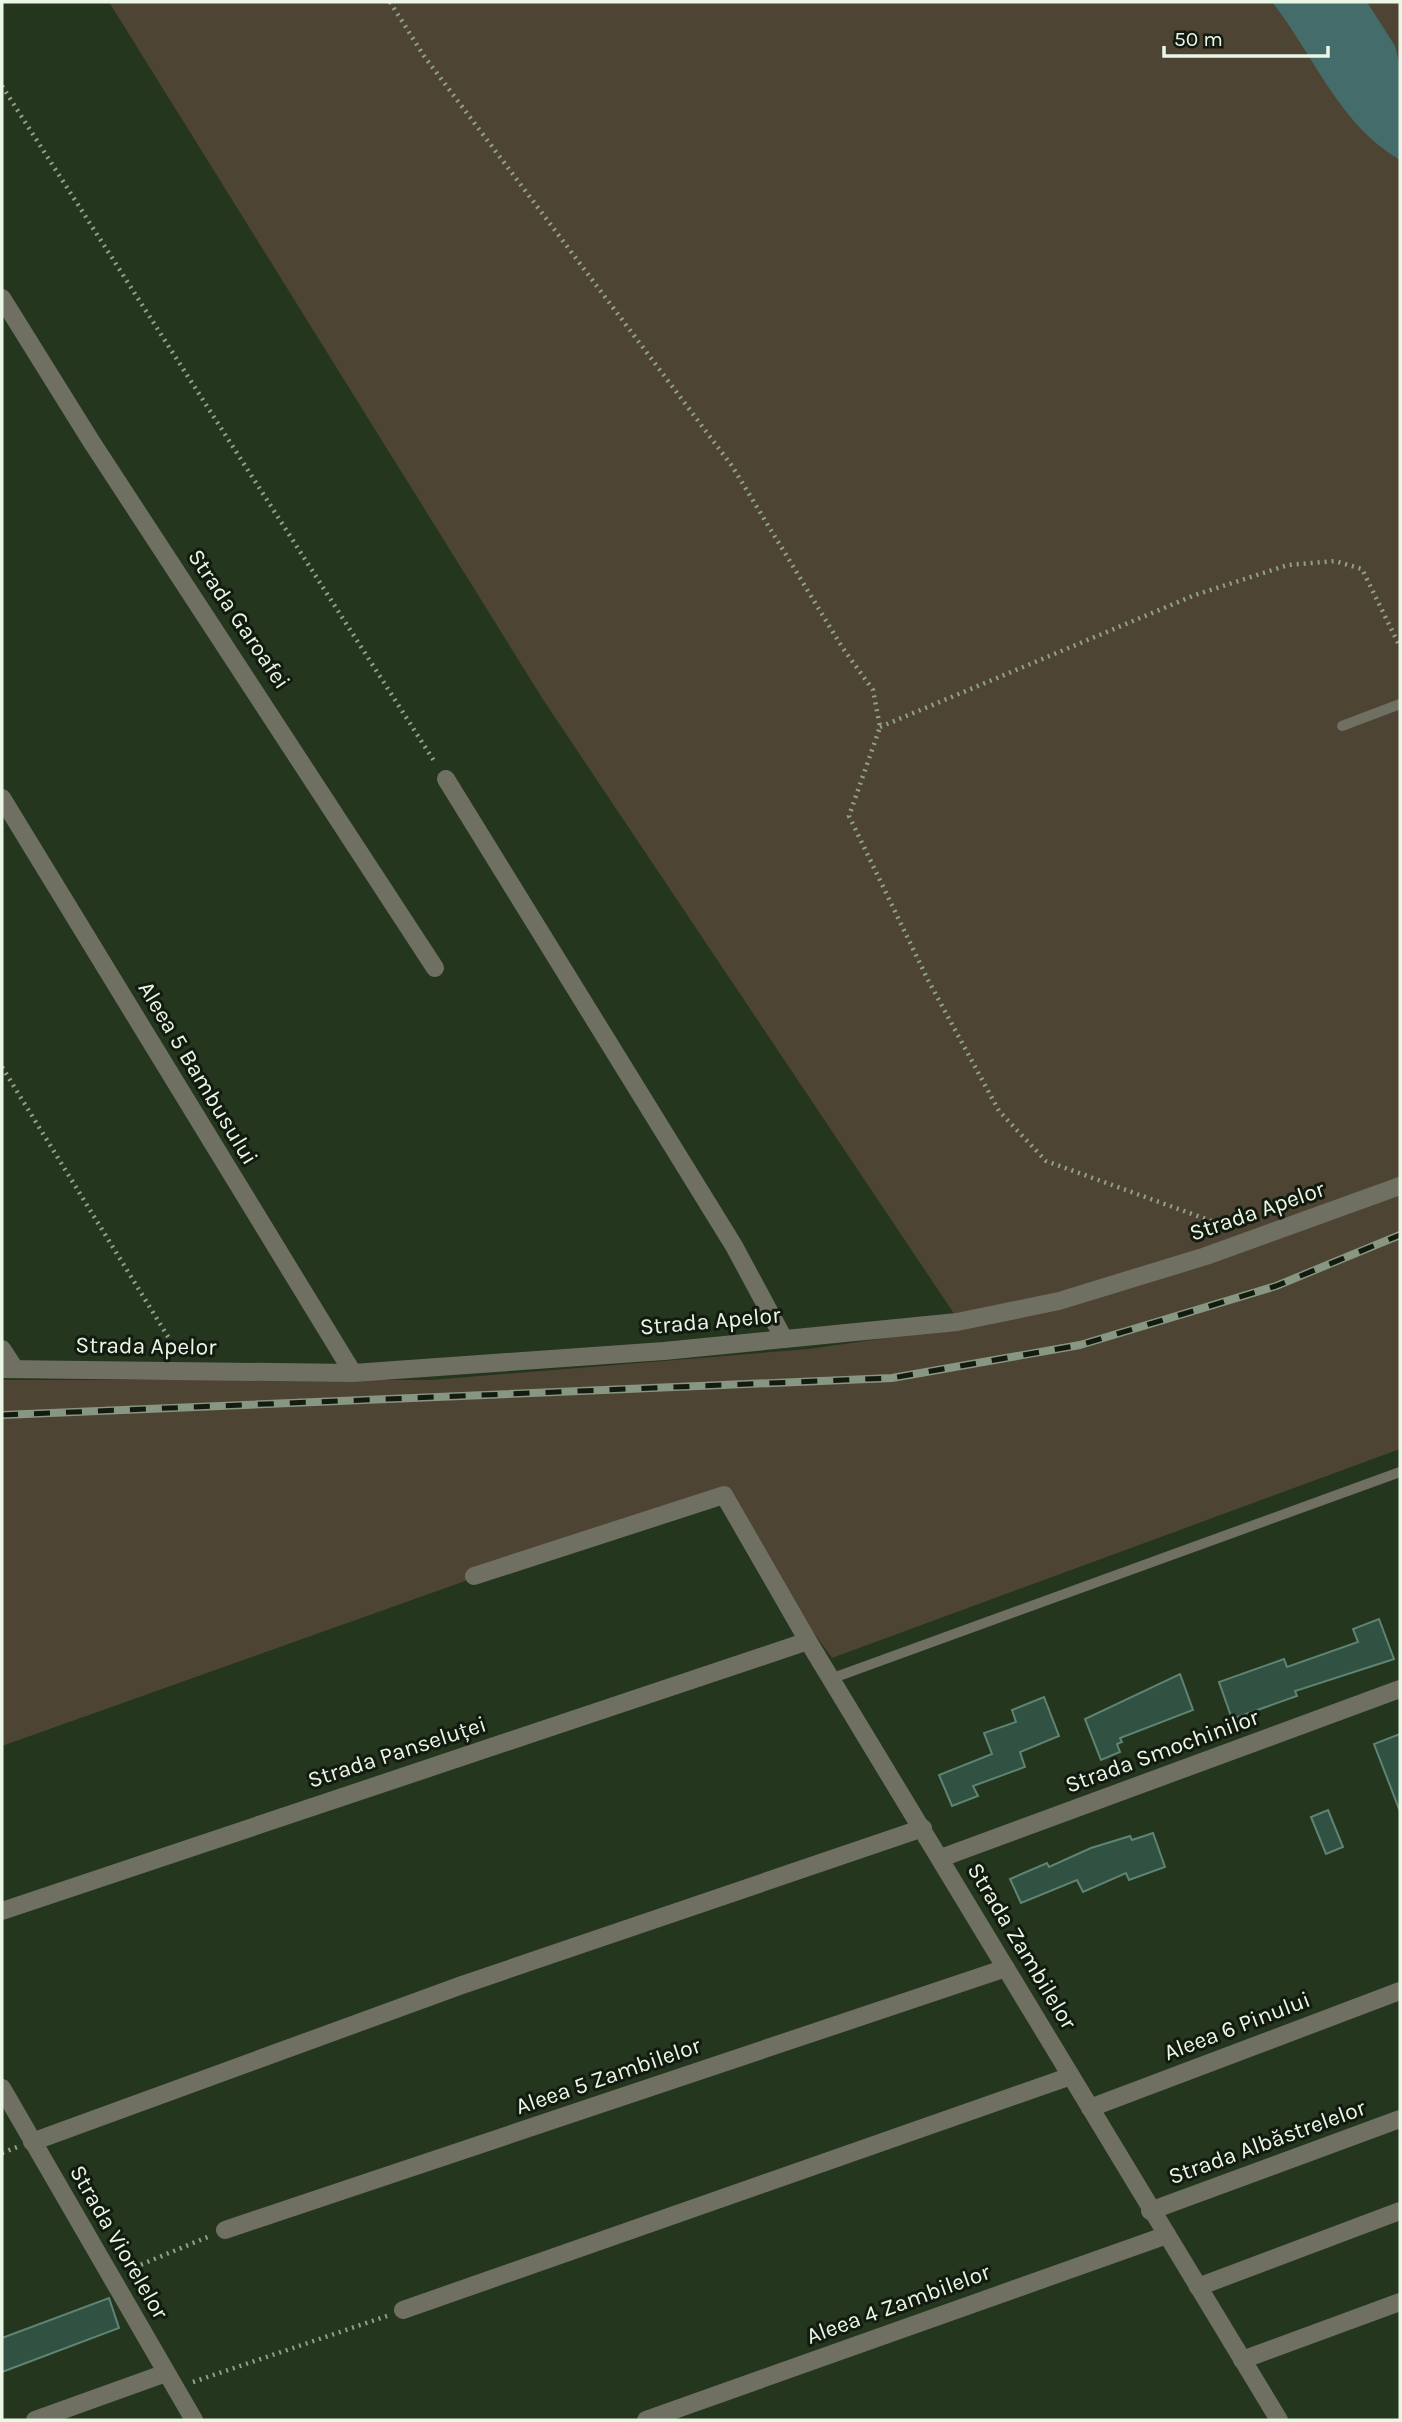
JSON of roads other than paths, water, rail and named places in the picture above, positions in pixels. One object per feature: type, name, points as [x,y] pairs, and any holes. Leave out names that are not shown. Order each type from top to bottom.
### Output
[{"type":"street","name":"Strada Garoafei","points":[[2,298],[91,441],[264,702],[435,968]]},
{"type":"street","points":[[446,779],[734,1247],[784,1339]]},
{"type":"street","name":"Aleea 5 Bambusului","points":[[2,798],[353,1373]]},
{"type":"street","name":"Strada Apelor","points":[[8,1369],[353,1373],[784,1339],[957,1322],[1059,1301],[1255,1238],[1400,1186]]},
{"type":"street","points":[[2,1349],[8,1369]]},
{"type":"street","name":"Strada Zambilelor","points":[[474,1576],[724,1495],[808,1641],[833,1678],[1150,2211],[1279,2420]]},
{"type":"street","name":"Strada Panseluței","points":[[2,1911],[808,1641]]},
{"type":"street","name":"Strada Smochinilor","points":[[941,1858],[1400,1689]]},
{"type":"street","points":[[33,2141],[462,1985],[923,1828]]},
{"type":"street","name":"Aleea 5 Zambilelor","points":[[225,2230],[1006,1968]]},
{"type":"street","name":"Aleea 6 Pinului","points":[[1090,2108],[1400,1991]]},
{"type":"street","points":[[403,2310],[1071,2076]]},
{"type":"street","name":"Strada Viorelelor","points":[[2,2088],[194,2420]]},
{"type":"street","name":"Strada Albăstrelelor","points":[[1150,2211],[1400,2119]]},
{"type":"street","points":[[1198,2287],[1400,2211]]},
{"type":"street","name":"Aleea 4 Zambilelor","points":[[646,2420],[1167,2235]]},
{"type":"street","points":[[1242,2360],[1400,2302]]},
{"type":"street","points":[[35,2420],[171,2380]]},
{"type":"lane","points":[[1342,726],[1400,704]]},
{"type":"lane","points":[[833,1678],[1400,1472]]},
{"type":"water","points":[[1272,2],[1367,2],[1395,46],[1400,66],[1400,160],[1360,128],[1344,109]]},
{"type":"railway","points":[[2,1415],[892,1378],[1080,1345],[1276,1286],[1400,1235]]}]
